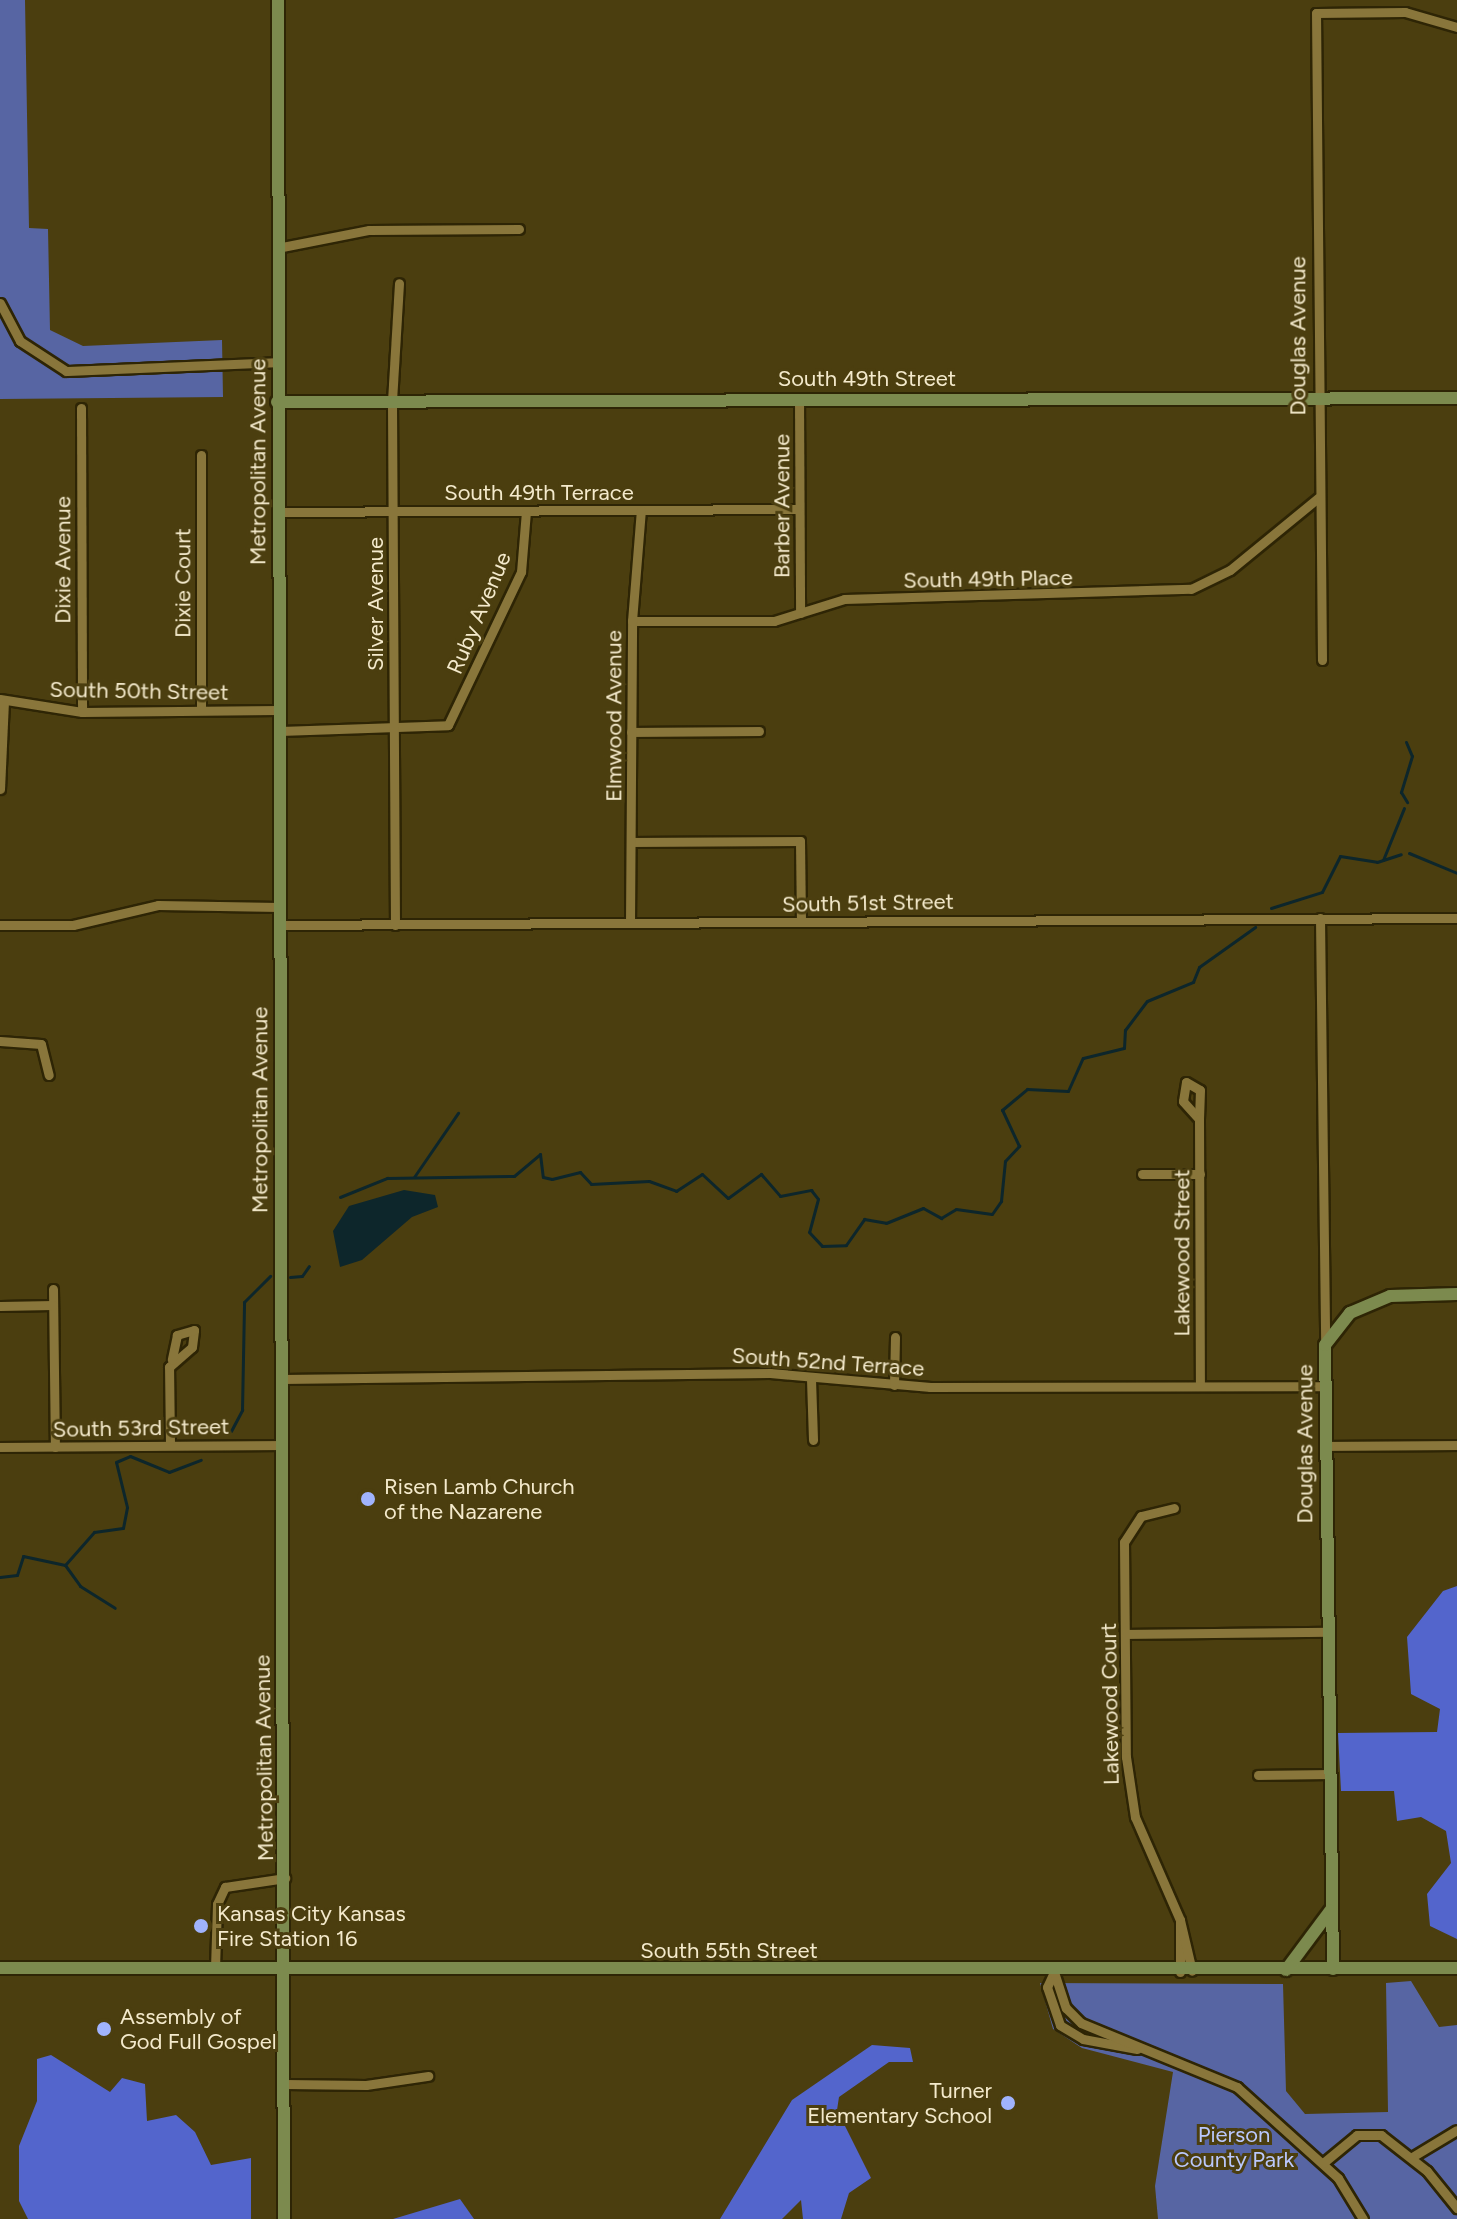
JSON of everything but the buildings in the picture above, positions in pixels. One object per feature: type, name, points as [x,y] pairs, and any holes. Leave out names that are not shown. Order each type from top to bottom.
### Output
[{"type":"street","name":"Metropolitan Avenue","points":[[278,0],[284,2219]]},
{"type":"street","name":"Douglas Avenue","points":[[1322,660],[1318,498],[1316,13],[1430,15],[1457,27]]},
{"type":"street","points":[[277,248],[369,230],[519,229]]},
{"type":"street","name":"Silver Avenue","points":[[395,925],[392,401],[399,283]]},
{"type":"street","points":[[0,303],[20,341],[38,360],[66,371],[277,362]]},
{"type":"street","name":"South 49th Street","points":[[277,402],[1457,398]]},
{"type":"street","name":"Barber Avenue","points":[[799,399],[800,613]]},
{"type":"street","name":"Dixie Avenue","points":[[81,408],[82,712]]},
{"type":"street","name":"Dixie Court","points":[[201,455],[201,710]]},
{"type":"street","name":"South 49th Place","points":[[632,621],[774,621],[844,599],[1191,589],[1230,570],[1318,498]]},
{"type":"street","name":"South 49th Terrace","points":[[279,512],[799,509]]},
{"type":"street","name":"Elmwood Avenue","points":[[630,923],[633,842],[632,621],[641,510]]},
{"type":"street","name":"Ruby Avenue","points":[[394,730],[448,725],[521,572],[526,511]]},
{"type":"street","points":[[0,789],[2,700]]},
{"type":"street","name":"South 50th Street","points":[[2,700],[82,712],[278,710]]},
{"type":"street","points":[[280,731],[394,730]]},
{"type":"street","points":[[631,732],[759,731]]},
{"type":"street","points":[[633,842],[800,841],[801,920]]},
{"type":"street","points":[[0,925],[73,925],[158,905],[279,907]]},
{"type":"street","name":"Douglas Avenue","points":[[1320,918],[1325,1632],[1333,1969]]},
{"type":"street","name":"South 51st Street","points":[[279,925],[1457,918]]},
{"type":"street","points":[[0,1041],[41,1044],[49,1075]]},
{"type":"street","name":"Lakewood Street","points":[[1199,1119],[1200,1386]]},
{"type":"street","points":[[1142,1174],[1200,1174]]},
{"type":"street","points":[[53,1289],[55,1447]]},
{"type":"street","points":[[1325,1345],[1350,1313],[1390,1296],[1457,1294]]},
{"type":"street","points":[[0,1306],[53,1305]]},
{"type":"street","points":[[894,1385],[895,1337]]},
{"type":"street","points":[[170,1445],[172,1359]]},
{"type":"street","name":"South 52nd Terrace","points":[[282,1379],[770,1373],[894,1385],[1324,1386]]},
{"type":"street","points":[[811,1379],[813,1440]]},
{"type":"street","name":"South 53rd Street","points":[[0,1447],[282,1445]]},
{"type":"street","points":[[1324,1446],[1457,1445]]},
{"type":"street","name":"Lakewood Court","points":[[1174,1508],[1141,1516],[1129,1527],[1126,1634],[1130,1799],[1180,1920],[1186,1972]]},
{"type":"street","points":[[1126,1634],[1325,1632]]},
{"type":"street","points":[[1258,1775],[1327,1774]]},
{"type":"street","points":[[215,1968],[217,1904],[225,1887],[285,1878]]},
{"type":"street","points":[[1286,1970],[1330,1911]]},
{"type":"street","name":"South 55th Street","points":[[0,1968],[1054,1972],[1457,1968]]},
{"type":"street","points":[[1054,1972],[1047,1987],[1060,2025],[1083,2039],[1137,2049],[1237,2087],[1323,2163],[1363,2219]]},
{"type":"street","points":[[285,2084],[366,2085],[428,2076]]},
{"type":"street","points":[[1412,2157],[1457,2130]]},
{"type":"street","points":[[1323,2163],[1357,2135],[1369,2134],[1412,2157],[1457,2208]]},
{"type":"green space","points":[[0,0],[25,0],[29,228],[48,229],[50,330],[83,346],[222,340],[223,397],[0,399]]},
{"type":"green space","name":"Pierson County Park","points":[[1411,1981],[1439,2027],[1457,2025],[1457,2219],[1158,2219],[1155,2186],[1173,2072],[1082,2048],[1053,2029],[1040,1983],[1283,1984],[1286,2091],[1305,2114],[1388,2112],[1386,1983]]},
{"type":"shaded area","points":[[404,1190],[435,1195],[438,1207],[412,1217],[362,1260],[340,1267],[333,1231],[349,1206]]},
{"type":"shaded area","points":[[1457,1586],[1457,1939],[1430,1926],[1427,1894],[1451,1863],[1446,1831],[1421,1817],[1397,1821],[1394,1791],[1341,1791],[1338,1733],[1437,1732],[1440,1709],[1411,1694],[1407,1637],[1443,1591]]},
{"type":"shaded area","points":[[872,2045],[910,2048],[913,2062],[889,2062],[839,2097],[837,2110],[871,2178],[849,2193],[841,2219],[803,2219],[801,2200],[782,2219],[720,2219],[792,2100]]},
{"type":"shaded area","points":[[51,2055],[110,2092],[122,2078],[145,2084],[147,2121],[176,2115],[195,2132],[211,2165],[251,2158],[251,2219],[28,2219],[19,2201],[19,2146],[37,2101],[37,2059]]},
{"type":"shaded area","points":[[460,2199],[474,2219],[393,2219]]},
{"type":"waterway","points":[[1406,742],[1412,756],[1401,792],[1407,802]]},
{"type":"waterway","points":[[1383,860],[1404,808]]},
{"type":"waterway","points":[[1409,853],[1457,873]]},
{"type":"waterway","points":[[1271,908],[1322,892],[1340,856],[1377,862],[1401,854]]},
{"type":"waterway","points":[[340,1197],[387,1178],[514,1176],[540,1154],[543,1177],[552,1179],[580,1172],[591,1184],[649,1181],[676,1191],[702,1174],[728,1198],[761,1174],[780,1196],[811,1190],[818,1199],[809,1232],[822,1246],[846,1245],[864,1219],[886,1223],[923,1208],[941,1218],[956,1209],[992,1214],[1001,1201],[1005,1161],[1019,1146],[1002,1110],[1027,1089],[1068,1091],[1083,1058],[1124,1048],[1125,1030],[1147,1001],[1193,982],[1199,967],[1255,927]]},
{"type":"waterway","points":[[414,1177],[458,1113]]},
{"type":"waterway","points":[[290,1277],[302,1276],[309,1266]]},
{"type":"waterway","points":[[231,1431],[242,1410],[244,1302],[270,1276]]},
{"type":"waterway","points":[[0,1577],[17,1575],[23,1556],[65,1565],[94,1532],[123,1528],[127,1507],[116,1462],[130,1456],[169,1472],[201,1460]]},
{"type":"waterway","points":[[65,1565],[80,1586],[115,1608]]},
{"type":"place","name":"Risen Lamb Church of the Nazarene","points":[[368,1499]]},
{"type":"place","name":"Kansas City Kansas Fire Station 16","points":[[201,1926]]},
{"type":"place","name":"Assembly of God Full Gospel","points":[[104,2029]]},
{"type":"place","name":"Turner Elementary School","points":[[1008,2103]]}]
